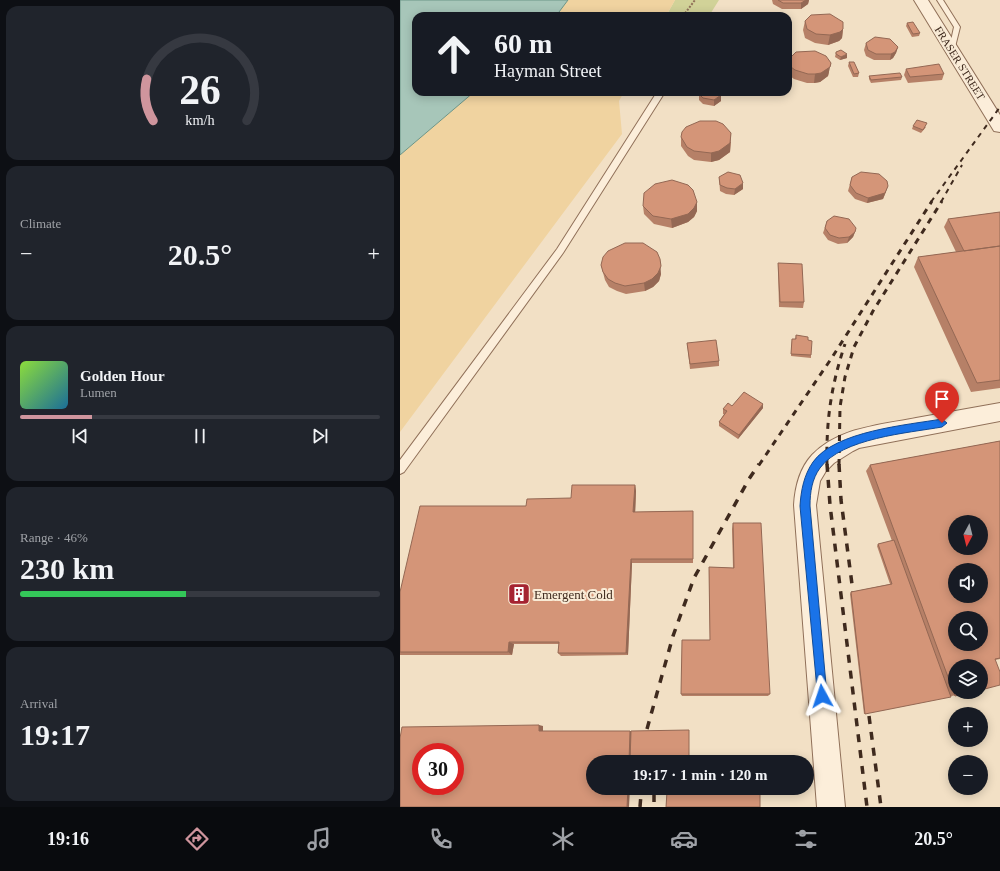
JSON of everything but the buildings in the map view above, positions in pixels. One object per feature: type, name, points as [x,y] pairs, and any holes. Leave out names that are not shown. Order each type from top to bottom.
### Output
[{"type":"street","name":"FRASER STREET","points":[[921,0],[1000,127]]},
{"type":"street","points":[[832,807],[805,506],[806,491],[812,473],[817,463],[838,448],[848,443],[870,436],[1000,412]]},
{"type":"lane","points":[[940,0],[957,28],[952,50]]},
{"type":"lane","points":[[400,469],[560,251],[658,96]]},
{"type":"path","points":[[686,12],[695,0]]},
{"type":"green space","points":[[675,0],[719,0],[712,12],[668,12]]},
{"type":"sand","points":[[568,0],[675,0],[668,12],[559,12]]},
{"type":"sand","points":[[469,96],[622,96],[619,101],[622,134],[400,432],[400,155]]},
{"type":"shaded area","points":[[400,0],[568,0],[559,12],[412,12],[412,96],[469,96],[400,155]]},
{"type":"railway","points":[[931,202],[1000,107]]},
{"type":"railway","points":[[941,202],[962,165]]},
{"type":"railway","points":[[759,465],[831,359],[932,201]]},
{"type":"railway","points":[[839,464],[840,407],[845,377],[854,347],[873,311],[942,201]]},
{"type":"railway","points":[[827,464],[827,433],[830,404],[836,374],[845,344]]},
{"type":"railway","points":[[647,729],[673,636],[694,578],[749,479],[759,464]]},
{"type":"railway","points":[[827,464],[830,505],[867,807]]},
{"type":"railway","points":[[839,464],[841,500],[853,592]]},
{"type":"railway","points":[[869,716],[881,807]]},
{"type":"railway","points":[[640,807],[641,795]]},
{"type":"railway","points":[[654,795],[654,807]]},
{"type":"place","name":"Emergent Cold","points":[[519,594]]},
{"type":"route","points":[[822,696],[805,506],[808,482],[817,463],[838,448],[857,439],[942,423]]}]
